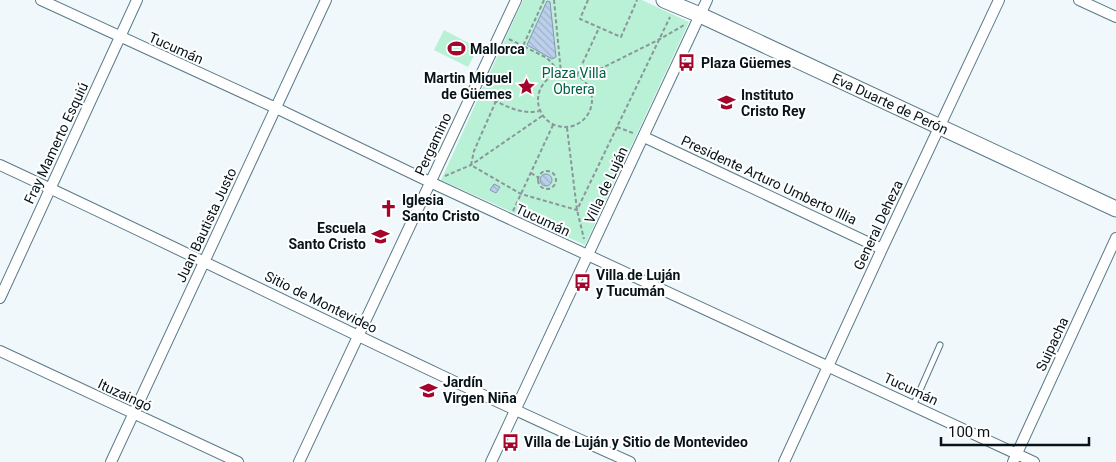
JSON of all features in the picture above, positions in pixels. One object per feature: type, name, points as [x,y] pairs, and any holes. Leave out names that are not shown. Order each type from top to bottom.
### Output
[{"type":"main road","name":"Eva Duarte de Perón","points":[[669,3],[700,15],[1116,209]]},
{"type":"street","name":"Tucumán","points":[[41,0],[828,366],[913,406],[1015,458],[1034,462]]},
{"type":"street","name":"Fray Mamerto Esquiú","points":[[0,298],[137,0]]},
{"type":"street","name":"Juan Bautista Justo","points":[[111,462],[326,0]]},
{"type":"street","name":"Pergamino","points":[[299,462],[516,0]]},
{"type":"street","name":"Villa de Luján","points":[[491,462],[707,0]]},
{"type":"street","name":"General Deheza","points":[[784,462],[999,0]]},
{"type":"street","points":[[1079,0],[1116,17]]},
{"type":"street","name":"Presidente Arturo Umberto Illia","points":[[644,137],[882,249]]},
{"type":"street","name":"Sitio de Montevideo","points":[[0,165],[204,260],[515,411],[630,462]]},
{"type":"street","name":"Suipacha","points":[[1015,458],[1116,238]]},
{"type":"street","name":"Ituzaingó","points":[[0,351],[238,462]]},
{"type":"lane","points":[[913,406],[940,345]]},
{"type":"path","points":[[523,46],[544,0]]},
{"type":"path","points":[[554,0],[561,73]]},
{"type":"path","points":[[588,0],[580,19],[621,37],[637,0]]},
{"type":"path","points":[[577,210],[660,39],[669,3]]},
{"type":"path","points":[[582,78],[660,39],[700,15]]},
{"type":"path","points":[[577,75],[599,28]]},
{"type":"path","points":[[500,35],[547,58],[561,73]]},
{"type":"path","points":[[561,73],[577,75],[588,84],[592,92],[592,108],[582,122],[575,126],[567,128],[553,125],[542,116],[540,111],[538,94],[541,87],[546,80],[561,73]]},
{"type":"path","points":[[473,91],[520,112],[531,113],[540,111]]},
{"type":"path","points":[[472,165],[474,150],[496,101]]},
{"type":"path","points":[[430,182],[472,165],[542,116]]},
{"type":"path","points":[[509,219],[553,125]]},
{"type":"path","points":[[617,127],[644,137]]},
{"type":"path","points":[[567,128],[577,210],[588,256]]},
{"type":"path","points":[[472,165],[521,194],[577,210]]},
{"type":"path","points":[[531,173],[538,178],[538,183],[544,189],[554,185],[554,176],[550,173],[545,172],[538,178]]},
{"type":"green space","name":"Plaza Villa Obrera","points":[[523,0],[642,0],[689,22],[585,245],[441,180]]},
{"type":"green space","name":"Mallorca","points":[[444,30],[478,48],[468,67],[434,50]]},
{"type":"building","points":[[547,1],[550,2],[556,57],[552,59],[527,45]]},
{"type":"building","points":[[544,174],[548,174],[552,180],[548,186],[544,186],[540,182],[540,178]]},
{"type":"building","points":[[494,184],[500,187],[496,193],[490,190]]},
{"type":"place","name":"Mallorca","points":[[456,49]]},
{"type":"place","name":"Plaza Güemes","points":[[687,63]]},
{"type":"place","name":"Martin Miguel de Güemes","points":[[526,86]]},
{"type":"place","name":"Instituto Cristo Rey","points":[[727,103]]},
{"type":"place","name":"Iglesia Santo Cristo","points":[[388,208]]},
{"type":"place","name":"Escuela Santo Cristo","points":[[380,236]]},
{"type":"place","name":"Villa de Luján y Tucumán","points":[[582,283]]},
{"type":"place","name":"Jardín Virgen Niña","points":[[429,390]]},
{"type":"place","name":"Villa de Luján y Sitio de Montevideo","points":[[510,442]]}]
